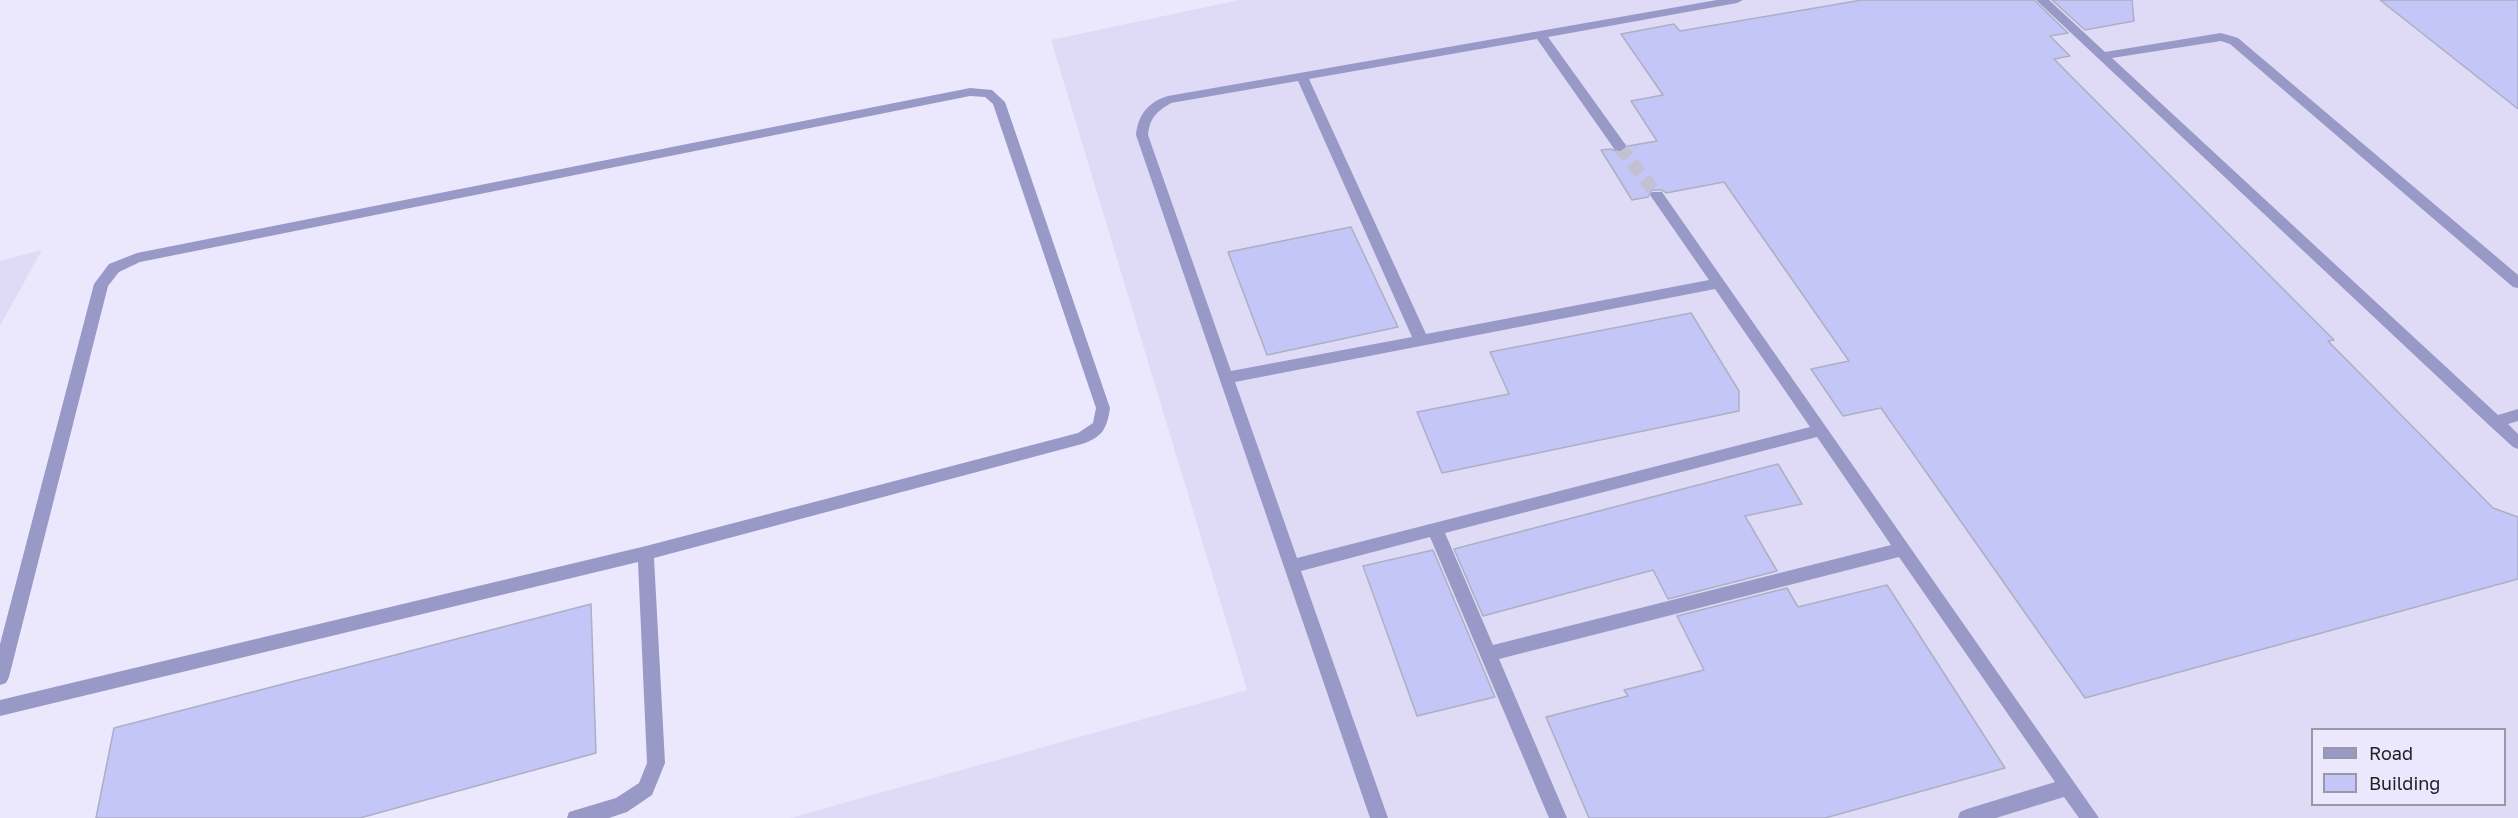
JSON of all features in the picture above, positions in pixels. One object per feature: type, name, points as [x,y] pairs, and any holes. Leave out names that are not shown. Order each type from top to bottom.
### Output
[{"type":"lane","points":[[1379,818],[1142,135],[1143,121],[1149,110],[1168,100],[1737,0]]},
{"type":"lane","points":[[2042,0],[2518,443]]},
{"type":"lane","points":[[1540,34],[1620,147]]},
{"type":"lane","points":[[2102,56],[2221,37],[2234,41],[2518,284]]},
{"type":"lane","points":[[1302,76],[1421,340]]},
{"type":"lane","points":[[0,677],[101,284],[114,268],[148,256],[958,94],[988,93],[999,102],[1103,408],[1100,426],[1082,438],[646,553],[0,708]]},
{"type":"lane","points":[[1658,195],[2090,818]]},
{"type":"lane","points":[[1226,378],[1719,284]]},
{"type":"lane","points":[[2495,422],[2518,415]]},
{"type":"lane","points":[[1292,566],[1821,430]]},
{"type":"lane","points":[[1435,529],[1558,818]]},
{"type":"lane","points":[[1489,654],[1903,549]]},
{"type":"lane","points":[[576,818],[620,806],[646,789],[656,763],[646,553]]},
{"type":"lane","points":[[1967,818],[2068,787]]},
{"type":"shaded area","points":[[1239,0],[2518,0],[2518,818],[790,818],[1247,690],[1051,40]]},
{"type":"shaded area","points":[[42,250],[0,326],[0,261]]},
{"type":"building","points":[[1862,0],[2034,0],[2068,33],[2050,36],[2070,56],[2054,59],[2334,340],[2328,341],[2493,508],[2518,517],[2518,579],[2085,698],[1881,408],[1843,416],[1811,369],[1849,361],[1724,182],[1666,193],[1662,190],[1652,190],[1648,197],[1632,200],[1601,150],[1611,149],[1620,153],[1628,146],[1657,141],[1631,101],[1663,95],[1621,34],[1674,24],[1680,31]]},
{"type":"building","points":[[2052,0],[2132,0],[2134,21],[2085,30]]},
{"type":"building","points":[[2380,0],[2518,0],[2518,109]]},
{"type":"building","points":[[1351,227],[1398,327],[1267,355],[1228,252]]},
{"type":"building","points":[[1691,313],[1739,391],[1739,411],[1442,473],[1417,412],[1509,394],[1490,352]]},
{"type":"building","points":[[1778,464],[1802,504],[1745,516],[1777,571],[1668,599],[1653,570],[1483,616],[1454,549]]},
{"type":"building","points":[[1433,550],[1495,697],[1417,716],[1363,566]]},
{"type":"building","points":[[1887,585],[2005,768],[1825,818],[1589,818],[1546,717],[1628,696],[1624,690],[1704,670],[1677,616],[1787,588],[1798,607]]},
{"type":"building","points":[[591,604],[596,753],[360,818],[96,818],[114,728]]},
{"type":"tunnel","points":[[1620,147],[1657,195]]}]
